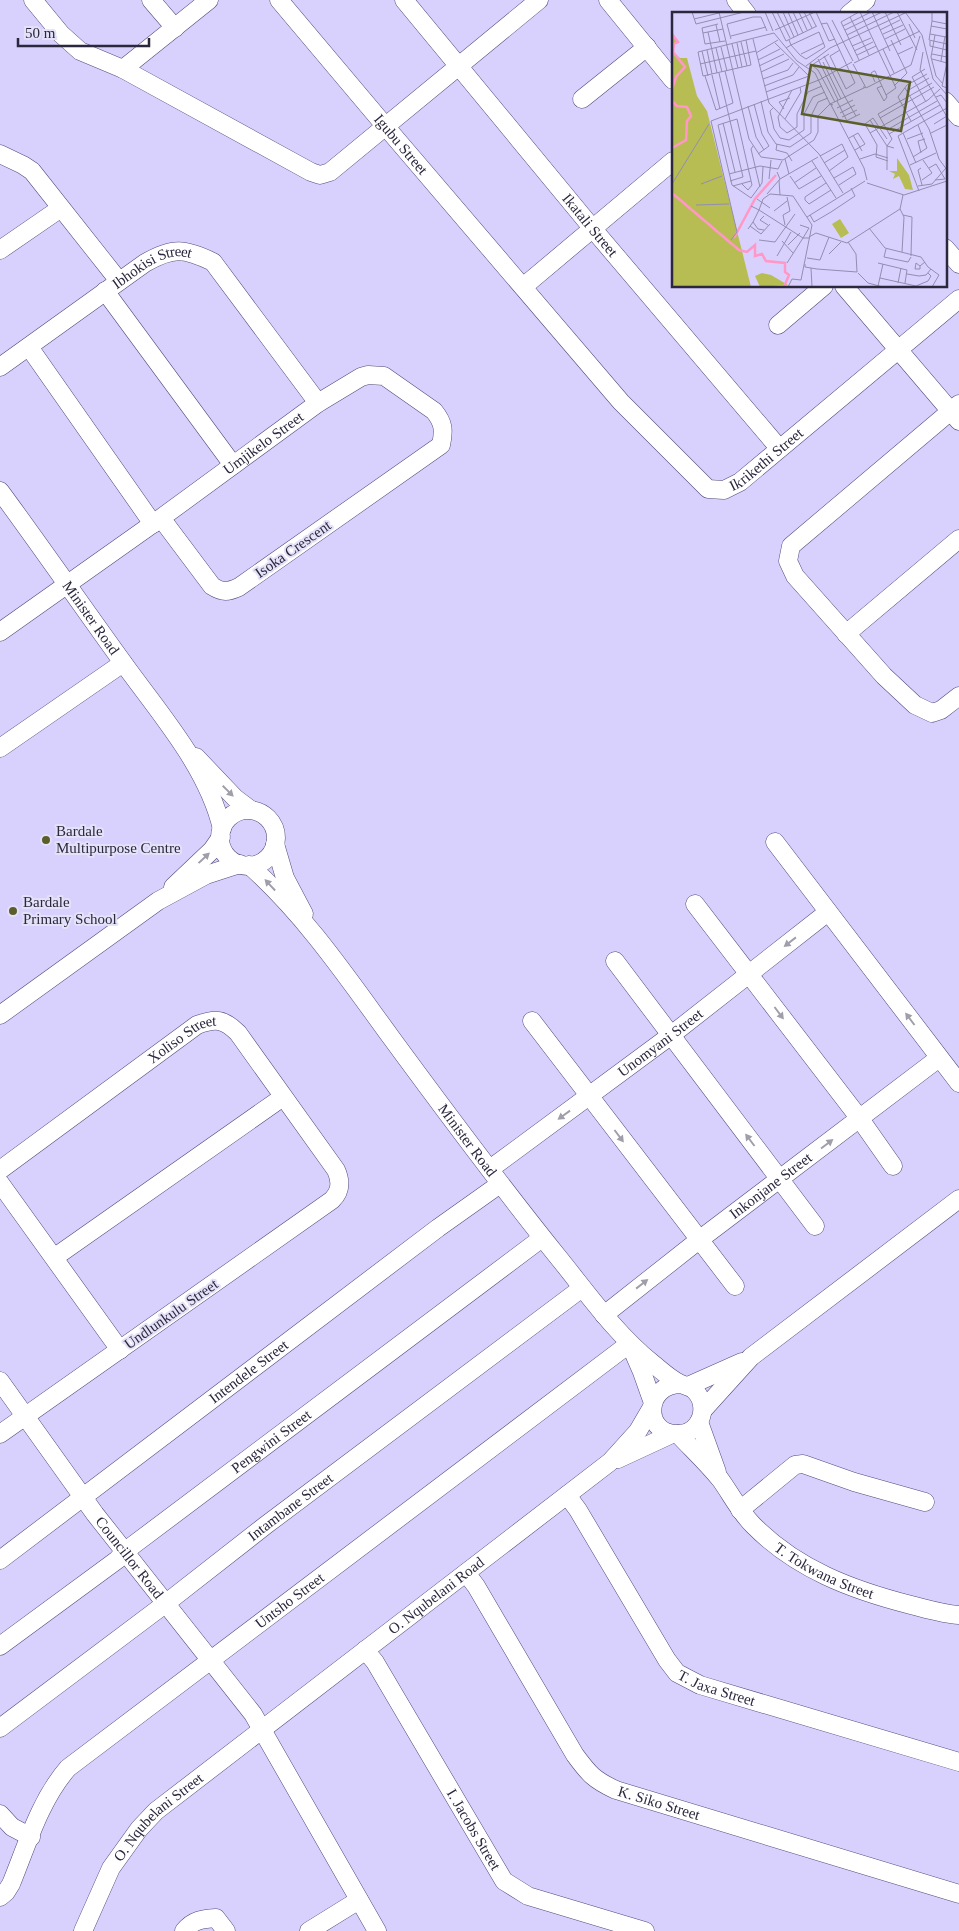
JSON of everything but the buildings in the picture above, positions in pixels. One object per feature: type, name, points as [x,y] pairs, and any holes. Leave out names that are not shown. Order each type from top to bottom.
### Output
[{"type":"street","points":[[32,0],[61,34],[80,51],[123,68],[311,172],[320,175],[330,172],[386,128],[539,0]]},
{"type":"street","points":[[152,0],[175,28]]},
{"type":"street","points":[[123,68],[209,0]]},
{"type":"street","name":"Igubu Street","points":[[279,0],[523,287]]},
{"type":"street","name":"Ikatali Street","points":[[404,0],[593,229],[779,448]]},
{"type":"street","points":[[608,0],[672,79]]},
{"type":"street","points":[[736,0],[745,12]]},
{"type":"street","points":[[582,99],[647,47]]},
{"type":"street","points":[[946,102],[959,117]]},
{"type":"street","points":[[0,154],[28,168],[60,208],[233,465]]},
{"type":"street","points":[[523,287],[672,163]]},
{"type":"street","points":[[0,250],[60,208]]},
{"type":"street","points":[[946,249],[959,264]]},
{"type":"street","name":"Ibhokisi Street","points":[[0,367],[112,286],[162,253],[172,251],[196,254],[213,262],[318,403]]},
{"type":"street","name":"Ikrikethi Street","points":[[523,287],[621,402],[708,488],[724,490],[740,482],[959,299]]},
{"type":"street","points":[[778,325],[822,288]]},
{"type":"street","points":[[846,288],[898,351],[956,412],[791,546],[788,561],[795,576],[884,676],[915,706],[932,713],[941,710],[959,696]]},
{"type":"street","points":[[29,347],[157,521]]},
{"type":"street","name":"Umjikelo Street","points":[[0,632],[157,521],[318,403],[361,377],[377,374],[384,376],[434,412],[440,418],[444,432],[441,445]]},
{"type":"street","name":"Isoka Crescent","points":[[157,521],[212,586],[220,591],[228,592],[239,587],[441,445]]},
{"type":"street","name":"Minister Road","points":[[2,498],[68,585],[183,744],[235,798],[251,810]]},
{"type":"street","points":[[846,634],[959,539]]},
{"type":"street","points":[[0,748],[123,663]]},
{"type":"street","name":"Minister Road","points":[[183,744],[212,797],[217,810],[221,833]]},
{"type":"street","points":[[0,1014],[158,901],[206,875],[245,865],[258,864],[266,860],[272,853],[275,844],[273,825],[264,815],[251,810],[233,814],[224,823],[212,850],[158,901]]},
{"type":"street","points":[[221,833],[222,846],[226,854],[232,860],[245,865]]},
{"type":"street","points":[[775,842],[959,1084]]},
{"type":"street","name":"Minister Road","points":[[275,844],[285,878],[314,932]]},
{"type":"street","name":"Minister Road","points":[[245,865],[265,880],[314,932],[500,1184],[604,1315],[629,1344],[684,1385]]},
{"type":"street","points":[[695,904],[860,1119],[893,1166]]},
{"type":"street","name":"Unomyani Street","points":[[490,1169],[590,1097],[828,912]]},
{"type":"street","points":[[615,961],[815,1226]]},
{"type":"street","name":"Xoliso Street","points":[[0,1170],[197,1026],[208,1021],[218,1020],[229,1024],[238,1033],[336,1170],[340,1184],[339,1190]]},
{"type":"street","points":[[532,1022],[736,1286]]},
{"type":"street","name":"Inkonjane Street","points":[[604,1315],[699,1240],[939,1058]]},
{"type":"street","points":[[55,1257],[283,1097]]},
{"type":"street","points":[[0,1183],[120,1350]]},
{"type":"street","name":"Intendele Street","points":[[0,1560],[424,1238],[500,1184]]},
{"type":"street","name":"Undlunkulu Street","points":[[0,1434],[332,1200],[339,1190]]},
{"type":"street","points":[[751,1357],[684,1385],[672,1384],[665,1387],[659,1392],[652,1405],[656,1422],[665,1431],[675,1434],[690,1431],[751,1357],[959,1199]]},
{"type":"street","name":"Pengwini Street","points":[[0,1646],[542,1238]]},
{"type":"street","name":"Intambane Street","points":[[0,1728],[165,1604],[266,1525],[582,1288]]},
{"type":"street","name":"Minister Road","points":[[629,1344],[642,1372],[652,1405]]},
{"type":"street","name":"Untsho Street","points":[[0,1897],[11,1884],[43,1806],[56,1782],[68,1768],[629,1344]]},
{"type":"street","name":"Councillor Road","points":[[0,1382],[82,1497],[209,1661],[253,1714],[377,1931]]},
{"type":"street","points":[[684,1385],[699,1396],[701,1416]]},
{"type":"street","name":"O. Nqubelani Road","points":[[263,1729],[610,1462],[638,1431],[652,1405]]},
{"type":"street","name":"T. Tokwana Street","points":[[701,1416],[720,1479]]},
{"type":"street","name":"O. Nqubelani Road","points":[[610,1462],[675,1434]]},
{"type":"street","name":"T. Tokwana Street","points":[[675,1434],[720,1479],[740,1510],[753,1525],[775,1546],[796,1561],[830,1579],[891,1600],[959,1615]]},
{"type":"street","points":[[740,1510],[795,1465],[803,1464],[854,1482],[925,1502]]},
{"type":"street","name":"T. Jaxa Street","points":[[567,1495],[578,1510],[666,1660],[677,1673],[700,1685],[959,1762]]},
{"type":"street","name":"K. Siko Street","points":[[466,1573],[476,1586],[575,1755],[590,1776],[599,1782],[616,1790],[959,1894]]},
{"type":"street","name":"I. Jacobs Street","points":[[366,1650],[375,1662],[504,1881],[528,1896],[644,1931]]},
{"type":"street","name":"O. Nqubelani Street","points":[[83,1931],[111,1868],[139,1829],[173,1797],[263,1729]]},
{"type":"street","points":[[0,1814],[12,1827],[31,1837]]},
{"type":"street","points":[[309,1931],[359,1900]]},
{"type":"street","points":[[184,1931],[190,1924],[199,1919],[221,1925]]},
{"type":"place","name":"Bardale Multipurpose Centre","points":[[46,840]]},
{"type":"place","name":"Bardale Primary School","points":[[13,911]]}]
